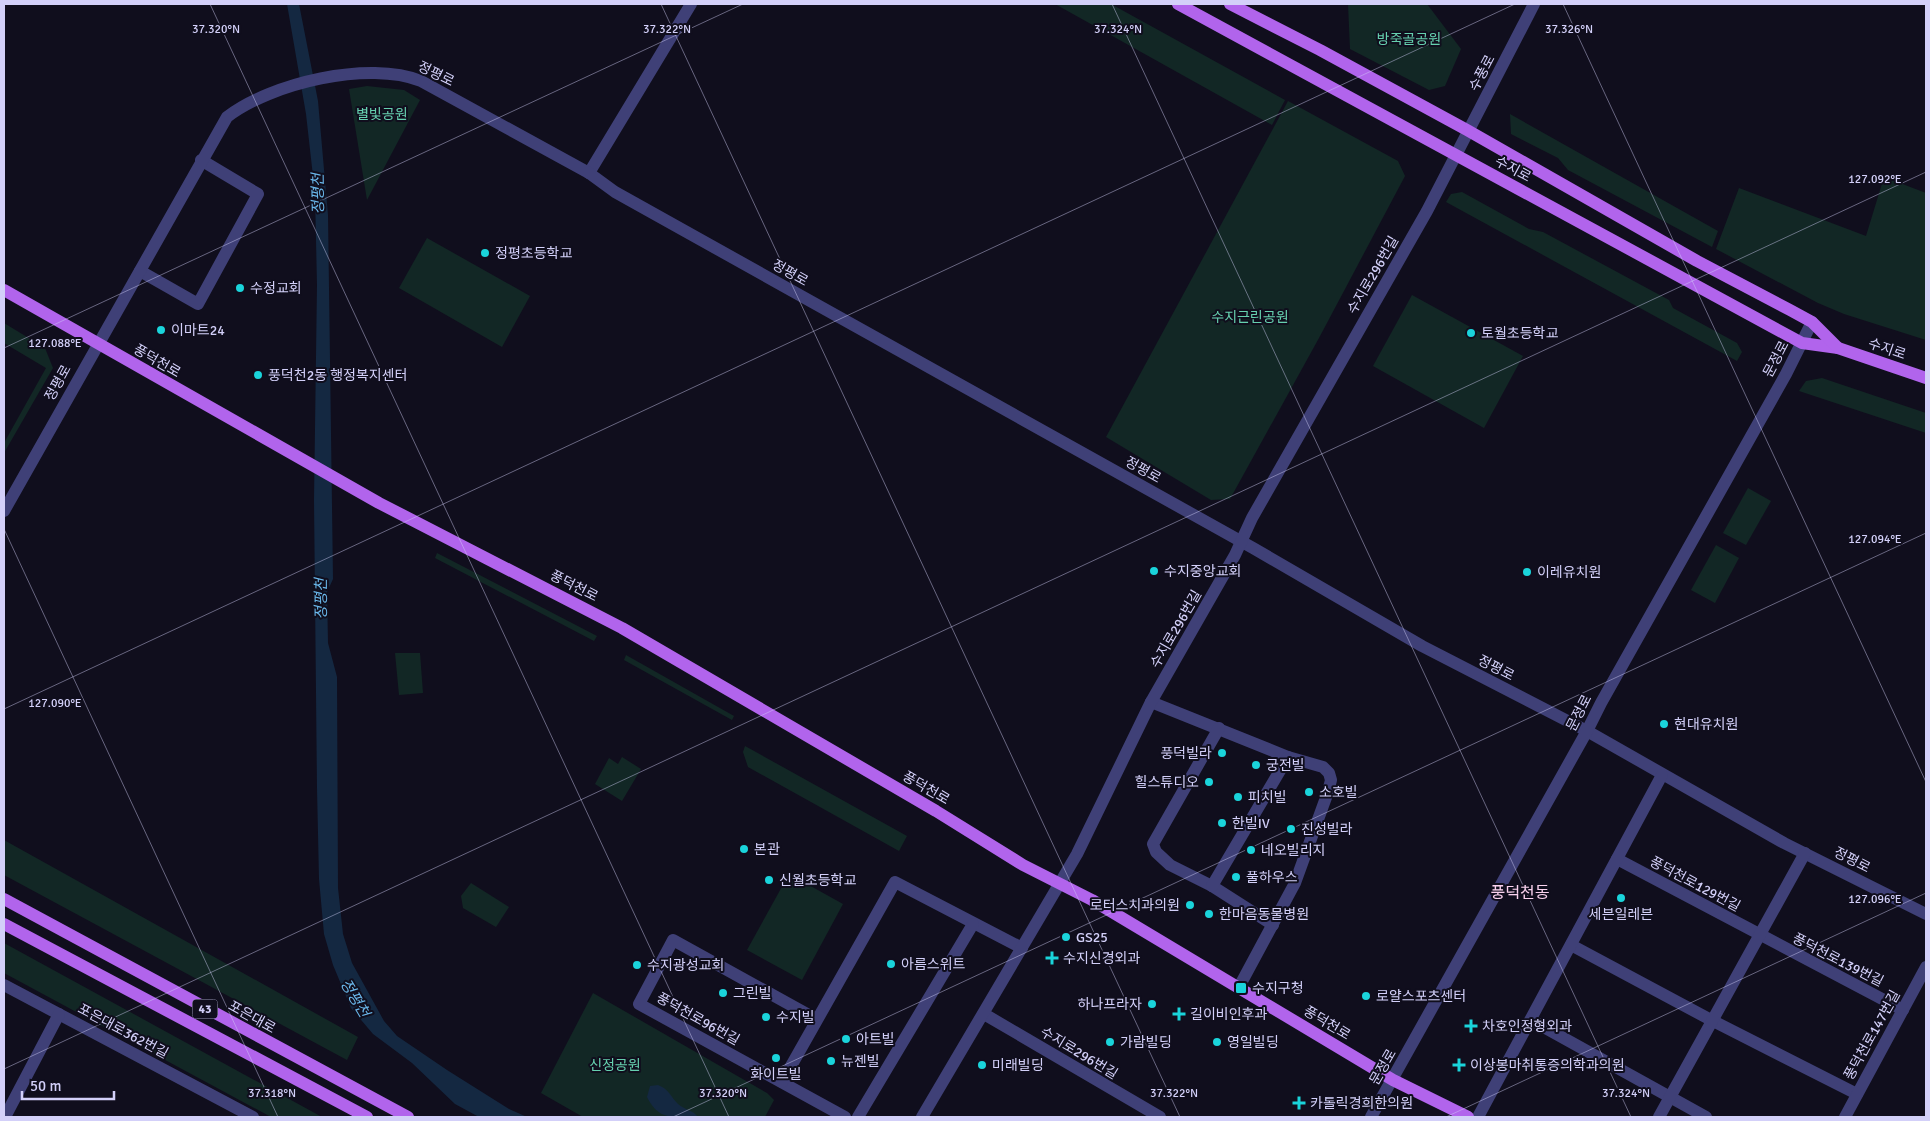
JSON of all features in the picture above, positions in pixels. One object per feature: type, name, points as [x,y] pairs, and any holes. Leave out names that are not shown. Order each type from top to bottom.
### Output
[{"type":"main road","name":"수지로","points":[[1178,4],[1802,343],[1838,348],[1926,378]]},
{"type":"main road","name":"수지로","points":[[1230,4],[1468,130],[1697,261],[1812,322],[1838,348]]},
{"type":"main road","name":"풍덕천로","points":[[4,290],[363,494],[622,628],[922,803],[1023,865],[1092,900],[1393,1080],[1468,1117]]},
{"type":"main road","name":"포은대로","points":[[4,899],[408,1117]]},
{"type":"main road","name":"43","points":[[4,924],[367,1117]]},
{"type":"street","points":[[589,173],[691,4]]},
{"type":"street","name":"수풍로","points":[[1454,155],[1496,81],[1534,4]]},
{"type":"street","name":"정평로","points":[[4,511],[227,117],[254,99],[287,88],[343,75],[380,73],[411,77],[589,173],[623,196],[1241,542],[1422,646],[1587,731],[1662,775],[1805,852],[1926,914]]},
{"type":"street","name":"수지로296번길","points":[[922,1117],[1060,884],[1151,702],[1241,542],[1252,518],[1427,211],[1454,155]]},
{"type":"street","points":[[140,270],[198,304],[258,194],[201,160]]},
{"type":"street","name":"문정로","points":[[1372,1117],[1812,322]]},
{"type":"street","points":[[1151,702],[1288,757],[1323,767],[1329,773],[1331,780],[1296,884],[1238,987]]},
{"type":"street","points":[[1219,728],[1154,844],[1156,852],[1170,865],[1212,886],[1273,925]]},
{"type":"street","points":[[1212,886],[1288,757]]},
{"type":"street","points":[[1478,1117],[1662,775]]},
{"type":"street","points":[[1660,1117],[1805,852]]},
{"type":"street","name":"풍덕천로129번길","points":[[1617,859],[1759,936]]},
{"type":"street","points":[[845,1117],[782,1082],[895,882],[1022,948]]},
{"type":"street","points":[[858,1117],[973,924]]},
{"type":"street","name":"풍덕천로139번길","points":[[1759,936],[1903,1010]]},
{"type":"street","name":"풍덕천로96번길","points":[[782,1082],[639,1004],[673,940],[816,1019]]},
{"type":"street","points":[[1571,945],[1713,1021],[1858,1094]]},
{"type":"street","name":"풍덕천로147번길","points":[[1845,1117],[1926,967]]},
{"type":"street","name":"포은대로362번길","points":[[4,984],[253,1117]]},
{"type":"street","name":"포은대로362번길","points":[[5,1117],[59,1014]]},
{"type":"street","name":"수지로296번길","points":[[984,1014],[1160,1117]]},
{"type":"street","points":[[1531,1020],[1706,1117]]},
{"type":"green space","points":[[1055,4],[1111,4],[1285,100],[1272,125]]},
{"type":"green space","name":"방죽골공원","points":[[1348,4],[1427,4],[1461,49],[1445,86],[1429,90],[1350,49]]},
{"type":"green space","name":"별빛공원","points":[[367,86],[404,90],[420,100],[367,200],[349,89]]},
{"type":"green space","name":"수지근린공원","points":[[1288,101],[1398,161],[1405,176],[1319,338],[1230,499],[1211,500],[1106,437]]},
{"type":"green space","points":[[1510,114],[1718,231],[1712,247],[1568,170],[1558,158],[1511,134]]},
{"type":"green space","points":[[1884,177],[1926,193],[1926,340],[1844,314],[1818,303],[1716,249],[1739,188],[1866,236]]},
{"type":"green space","points":[[1462,192],[1529,229],[1543,232],[1669,300],[1673,308],[1737,343],[1742,352],[1737,361],[1446,202],[1451,194]]},
{"type":"green space","points":[[427,238],[530,296],[502,347],[399,288]]},
{"type":"green space","points":[[1412,295],[1523,356],[1484,428],[1373,366]]},
{"type":"green space","points":[[4,323],[45,348],[53,368],[4,453],[4,443],[46,368],[4,343]]},
{"type":"green space","points":[[1822,378],[1926,413],[1926,433],[1799,391],[1806,381]]},
{"type":"green space","points":[[1748,488],[1771,501],[1746,545],[1723,533]]},
{"type":"green space","points":[[1716,545],[1739,558],[1715,603],[1691,590]]},
{"type":"green space","points":[[437,553],[597,636],[594,641],[435,558]]},
{"type":"green space","points":[[395,653],[420,653],[423,693],[399,695]]},
{"type":"green space","points":[[626,655],[734,716],[732,720],[624,660]]},
{"type":"green space","points":[[745,746],[907,836],[899,851],[748,767],[743,752]]},
{"type":"green space","points":[[622,757],[641,769],[622,801],[595,784],[609,758],[618,764]]},
{"type":"green space","points":[[4,840],[358,1037],[347,1060],[4,875]]},
{"type":"green space","points":[[789,874],[843,904],[802,980],[747,950]]},
{"type":"green space","points":[[471,883],[509,907],[496,927],[463,908],[461,896]]},
{"type":"green space","points":[[4,943],[322,1117],[271,1117],[4,973]]},
{"type":"green space","name":"신정공원","points":[[593,993],[767,1093],[774,1100],[765,1117],[583,1117],[541,1093]]},
{"type":"water","name":"정평천","points":[[287,4],[299,4],[318,101],[328,215],[333,579],[327,592],[328,643],[337,677],[338,888],[343,934],[352,963],[384,1021],[397,1036],[509,1109],[527,1117],[479,1117],[455,1104],[412,1063],[373,1034],[351,1008],[333,965],[324,934],[319,879],[317,788],[314,500],[317,285],[315,194],[306,114]]},
{"type":"water","points":[[658,1085],[667,1091],[683,1108],[698,1117],[668,1116],[657,1110],[647,1097],[650,1086]]},
{"type":"place","name":"정평초등학교","points":[[485,253]]},
{"type":"place","name":"수정교회","points":[[240,288]]},
{"type":"place","name":"이마트24","points":[[161,330]]},
{"type":"place","name":"토월초등학교","points":[[1471,333]]},
{"type":"place","name":"풍덕천2동 행정복지센터","points":[[258,375]]},
{"type":"place","name":"수지중앙교회","points":[[1154,571]]},
{"type":"place","name":"이레유치원","points":[[1527,572]]},
{"type":"place","name":"현대유치원","points":[[1664,724]]},
{"type":"place","name":"풍덕빌라","points":[[1222,753]]},
{"type":"place","name":"궁전빌","points":[[1256,765]]},
{"type":"place","name":"힐스튜디오","points":[[1209,782]]},
{"type":"place","name":"소호빌","points":[[1309,792]]},
{"type":"place","name":"피치빌","points":[[1238,797]]},
{"type":"place","name":"한빌IV","points":[[1222,823]]},
{"type":"place","name":"진성빌라","points":[[1291,829]]},
{"type":"place","name":"본관","points":[[744,849]]},
{"type":"place","name":"네오빌리지","points":[[1251,850]]},
{"type":"place","name":"풀하우스","points":[[1236,877]]},
{"type":"place","name":"신월초등학교","points":[[769,880]]},
{"type":"place","name":"세븐일레븐","points":[[1621,898]]},
{"type":"place","name":"로터스치과의원","points":[[1190,905]]},
{"type":"place","name":"한마음동물병원","points":[[1209,914]]},
{"type":"place","name":"GS25","points":[[1066,937]]},
{"type":"place","name":"수지신경외과","points":[[1052,958]]},
{"type":"place","name":"아름스위트","points":[[891,964]]},
{"type":"place","name":"수지광성교회","points":[[637,965]]},
{"type":"place","name":"수지구청","points":[[1241,988]]},
{"type":"place","name":"그린빌","points":[[723,993]]},
{"type":"place","name":"로얄스포츠센터","points":[[1366,996]]},
{"type":"place","name":"하나프라자","points":[[1152,1004]]},
{"type":"place","name":"길이비인후과","points":[[1179,1014]]},
{"type":"place","name":"수지빌","points":[[766,1017]]},
{"type":"place","name":"차호인정형외과","points":[[1471,1026]]},
{"type":"place","name":"아트빌","points":[[846,1039]]},
{"type":"place","name":"가람빌딩","points":[[1110,1042]]},
{"type":"place","name":"영일빌딩","points":[[1217,1042]]},
{"type":"place","name":"화이트빌","points":[[776,1058]]},
{"type":"place","name":"뉴젠빌","points":[[831,1061]]},
{"type":"place","name":"미래빌딩","points":[[982,1065]]},
{"type":"place","name":"이상봉마취통증의학과의원","points":[[1459,1065]]},
{"type":"place","name":"카톨릭경희한의원","points":[[1299,1103]]},
{"type":"district","name":"풍덕천동","points":[[1520,893]]}]
